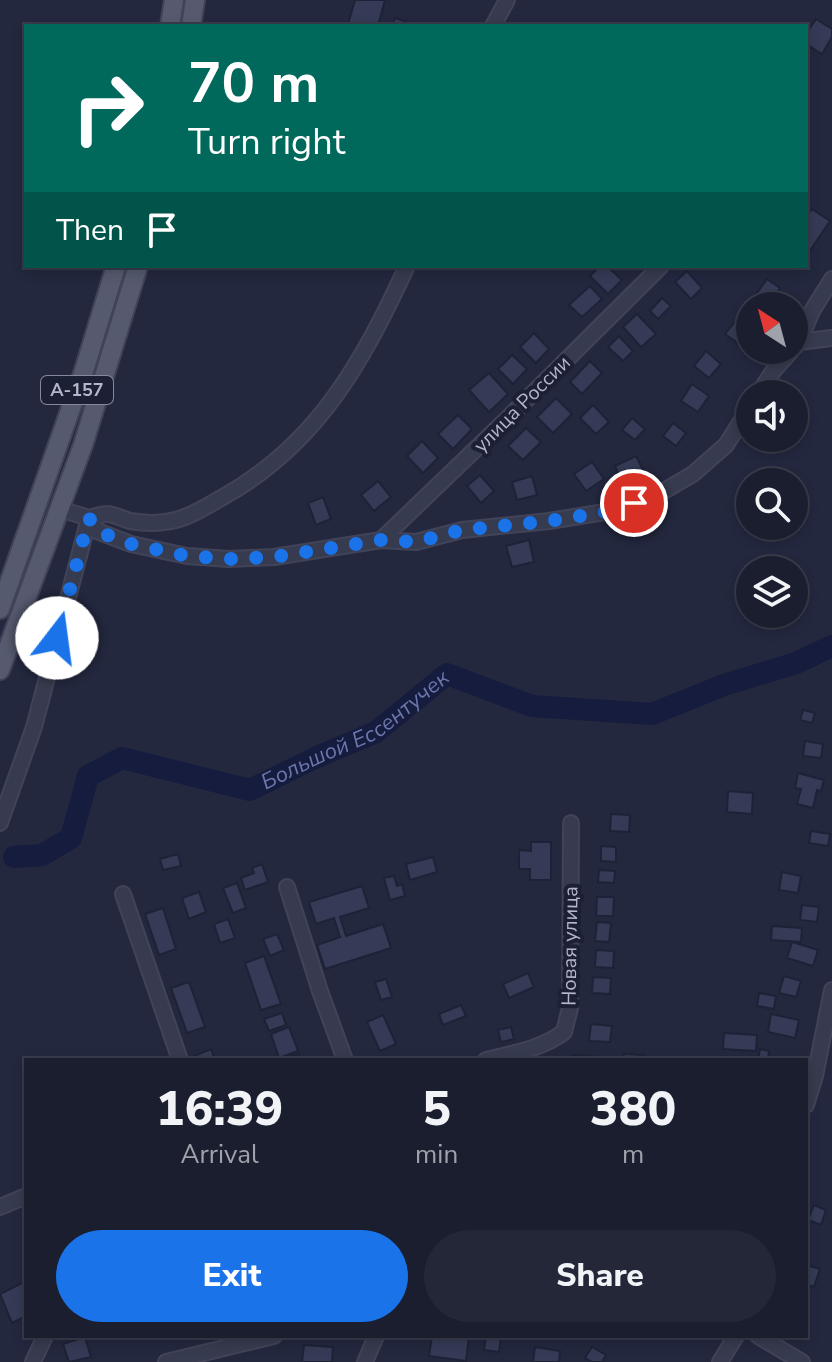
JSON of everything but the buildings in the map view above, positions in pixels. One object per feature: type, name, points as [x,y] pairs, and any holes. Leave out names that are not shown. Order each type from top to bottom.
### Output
[{"type":"main road","points":[[170,24],[174,0]]},
{"type":"main road","points":[[191,24],[195,0]]},
{"type":"main road","name":"А-157","points":[[0,609],[78,388],[115,268]]},
{"type":"main road","name":"А-157","points":[[0,670],[60,509],[137,268]]},
{"type":"street","points":[[494,24],[507,0]]},
{"type":"street","points":[[60,509],[89,518],[107,514],[158,523],[184,518],[258,475],[288,451],[342,389],[406,268]]},
{"type":"street","name":"улица России","points":[[381,540],[659,268]]},
{"type":"street","points":[[808,319],[832,279]]},
{"type":"street","points":[[808,344],[832,338]]},
{"type":"street","points":[[767,380],[779,364]]},
{"type":"street","points":[[89,518],[97,531],[131,544],[187,556],[229,559],[274,557],[381,540],[416,542],[462,530],[611,511],[657,495],[693,474],[726,445],[736,429]]},
{"type":"street","points":[[0,823],[34,727],[89,518]]},
{"type":"street","name":"Новая улица","points":[[495,1058],[533,1049],[564,1032],[570,1008],[571,823]]},
{"type":"street","points":[[287,887],[344,1058]]},
{"type":"street","points":[[123,894],[179,1058]]},
{"type":"street","points":[[808,1099],[832,990]]},
{"type":"street","points":[[0,1207],[24,1197]]},
{"type":"street","points":[[33,1362],[44,1338]]},
{"type":"street","points":[[166,1362],[266,1338]]},
{"type":"street","points":[[365,1362],[375,1338]]},
{"type":"street","points":[[720,1362],[735,1338]]},
{"type":"street","points":[[761,1338],[802,1362]]},
{"type":"waterway","name":"Большой Ессентучек","points":[[14,857],[42,855],[71,838],[88,776],[122,758],[250,790],[376,732],[447,674],[532,706],[652,714],[724,685],[796,663],[832,646]]},
{"type":"route","points":[[57,638],[89,518],[97,531],[131,544],[187,556],[229,559],[274,557],[381,540],[416,542],[462,530],[611,511],[634,503]]}]
